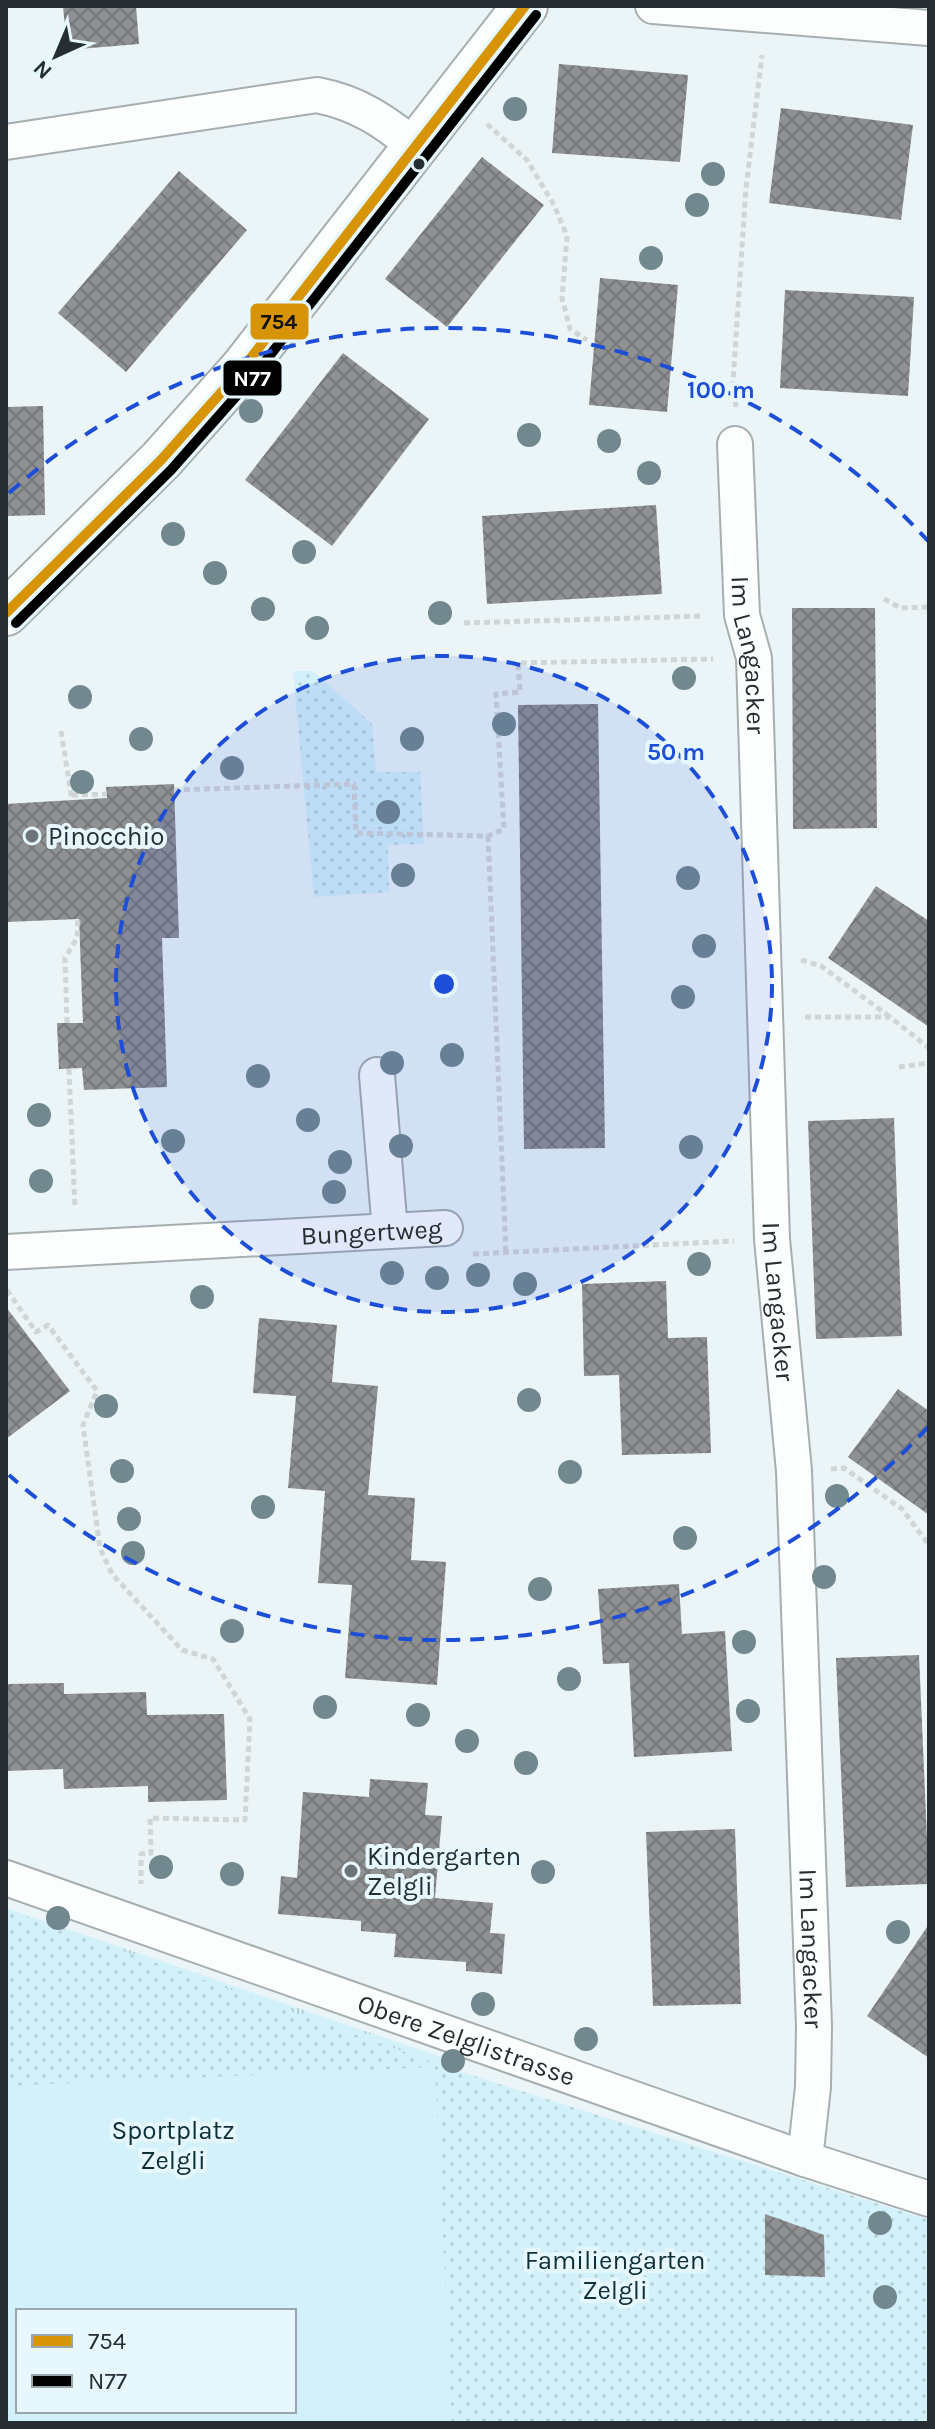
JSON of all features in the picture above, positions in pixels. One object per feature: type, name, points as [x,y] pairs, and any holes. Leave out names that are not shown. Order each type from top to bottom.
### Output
[{"type":"street","points":[[6,613],[161,460],[212,403],[525,6]]},
{"type":"street","points":[[653,6],[929,28]]},
{"type":"street","points":[[6,142],[317,95],[353,104],[375,115],[416,147]]},
{"type":"street","name":"Im Langacker","points":[[735,444],[742,615],[754,658],[772,1239],[794,1471],[814,2026],[812,2099],[805,2159]]},
{"type":"street","points":[[377,1075],[390,1231]]},
{"type":"street","name":"Bungertweg","points":[[6,1252],[445,1228]]},
{"type":"street","name":"Obere Zelglistrasse","points":[[6,1878],[805,2159],[929,2199]]},
{"type":"path","points":[[735,444],[733,382],[746,188],[767,15]]},
{"type":"path","points":[[480,119],[527,160],[554,205],[567,236],[562,298],[570,329],[587,340]]},
{"type":"path","points":[[884,599],[901,608],[929,607]]},
{"type":"path","points":[[464,623],[742,615]]},
{"type":"path","points":[[174,790],[354,784],[356,833],[488,836],[504,829],[496,694],[520,692],[518,663],[754,658]]},
{"type":"path","points":[[61,731],[72,798],[107,794]]},
{"type":"path","points":[[488,836],[506,1254]]},
{"type":"path","points":[[67,1023],[65,958],[77,938],[78,919]]},
{"type":"path","points":[[764,957],[797,958],[821,966],[929,1048]]},
{"type":"path","points":[[764,1017],[890,1017]]},
{"type":"path","points":[[899,1067],[929,1063]]},
{"type":"path","points":[[69,1069],[78,1246]]},
{"type":"path","name":"Bungertweg","points":[[445,1228],[462,1253],[506,1254],[772,1239]]},
{"type":"path","points":[[6,1290],[36,1332],[48,1325],[97,1391],[83,1425],[100,1548],[112,1574],[182,1650],[213,1659],[250,1719],[245,1820],[150,1818],[151,1853],[141,1854],[140,1890]]},
{"type":"path","points":[[794,1471],[844,1468],[902,1509],[929,1545]]},
{"type":"green space","points":[[293,671],[313,671],[372,724],[376,772],[420,772],[424,844],[388,845],[389,892],[314,897]]},
{"type":"green space","points":[[6,1908],[453,2061],[446,2067],[6,1917]]},
{"type":"green space","name":"Familiengarten Zelgli","points":[[6,1909],[446,2067],[929,2220],[929,2423],[6,2423]]},
{"type":"green space","name":"Sportplatz Zelgli","points":[[435,2067],[452,2423],[6,2423],[6,2086]]},
{"type":"building","points":[[63,6],[136,6],[139,44],[67,50]]},
{"type":"building","points":[[559,64],[688,75],[680,162],[552,153]]},
{"type":"building","points":[[781,108],[913,125],[901,220],[769,203]]},
{"type":"building","points":[[482,157],[544,205],[447,327],[385,279]]},
{"type":"building","points":[[179,171],[247,230],[126,372],[58,313]]},
{"type":"building","points":[[600,278],[678,285],[667,412],[589,405]]},
{"type":"building","points":[[785,290],[914,297],[908,396],[780,388]]},
{"type":"building","points":[[343,353],[429,419],[332,546],[245,480]]},
{"type":"building","points":[[43,406],[45,515],[6,516],[6,407]]},
{"type":"building","points":[[656,505],[662,594],[487,604],[482,516]]},
{"type":"building","points":[[792,608],[875,608],[877,828],[793,829]]},
{"type":"building","points":[[598,704],[605,1148],[524,1149],[518,705]]},
{"type":"building","points":[[174,784],[179,938],[162,938],[167,1087],[84,1090],[82,1068],[59,1069],[57,1023],[83,1023],[79,919],[6,922],[6,804],[107,798],[106,787]]},
{"type":"building","points":[[876,886],[929,921],[929,1027],[828,958]]},
{"type":"building","points":[[894,1118],[902,1336],[816,1339],[808,1121]]},
{"type":"building","points":[[666,1281],[668,1338],[707,1337],[711,1453],[622,1455],[619,1375],[584,1376],[582,1284]]},
{"type":"building","points":[[6,1307],[70,1391],[6,1439]]},
{"type":"building","points":[[259,1318],[337,1325],[332,1382],[378,1386],[368,1495],[415,1498],[411,1560],[446,1562],[437,1685],[345,1678],[352,1585],[318,1583],[325,1491],[288,1488],[296,1396],[253,1393]]},
{"type":"building","points":[[898,1389],[929,1411],[929,1515],[848,1457]]},
{"type":"building","points":[[679,1584],[682,1634],[725,1631],[732,1751],[634,1757],[629,1663],[603,1664],[598,1589]]},
{"type":"building","points":[[919,1655],[929,1884],[846,1887],[836,1658]]},
{"type":"building","points":[[64,1683],[64,1694],[146,1692],[147,1715],[224,1714],[227,1800],[148,1802],[148,1786],[64,1789],[63,1769],[6,1771],[6,1684]]},
{"type":"building","name":"Kindergarten Zelgli","points":[[370,1779],[428,1783],[425,1815],[442,1816],[435,1898],[493,1903],[490,1933],[505,1934],[502,1974],[466,1971],[466,1962],[394,1957],[396,1934],[361,1931],[361,1921],[278,1914],[281,1876],[297,1878],[303,1792],[369,1797]]},
{"type":"building","points":[[735,1829],[741,2004],[653,2006],[646,1832]]},
{"type":"building","points":[[929,1924],[929,2058],[867,2016]]},
{"type":"building","points":[[765,2214],[824,2235],[825,2277],[765,2275]]},
{"type":"transit line","name":"754","points":[[6,613],[161,460],[243,368],[525,6]]},
{"type":"transit line","name":"N77","points":[[16,623],[171,470],[253,377],[536,15]]},
{"type":"place","name":"Pinocchio","points":[[32,836]]},
{"type":"place","name":"Kindergarten Zelgli","points":[[351,1871]]}]
